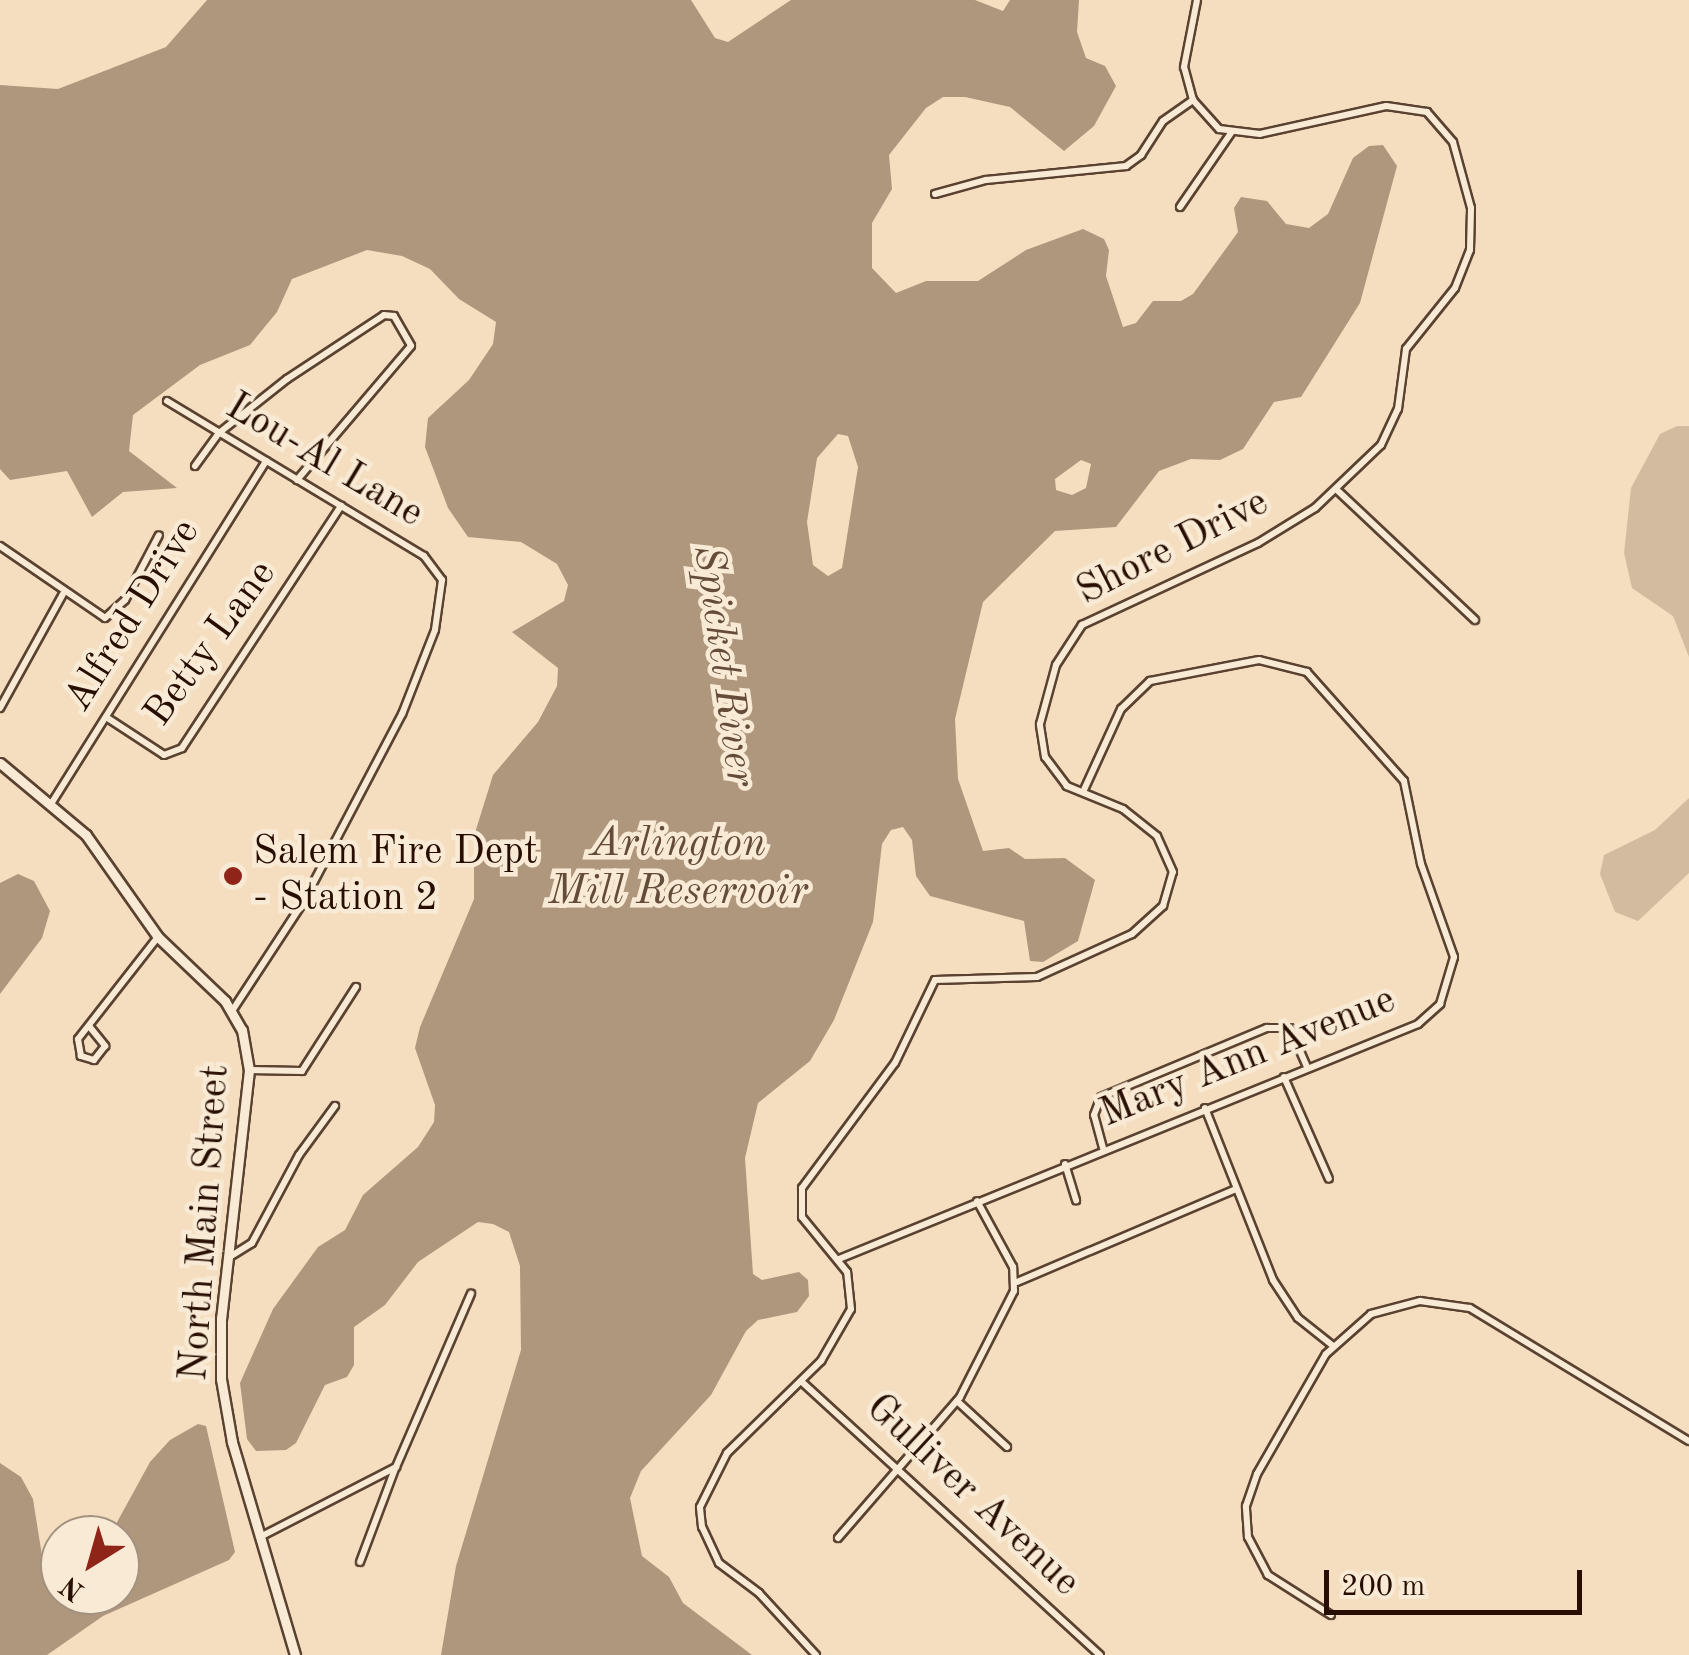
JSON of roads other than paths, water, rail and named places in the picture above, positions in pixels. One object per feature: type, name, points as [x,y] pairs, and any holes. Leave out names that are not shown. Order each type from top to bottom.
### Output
[{"type":"street","points":[[1180,206],[1231,133],[1194,100],[1184,67],[1197,0]]},
{"type":"street","points":[[935,194],[986,180],[1126,166],[1163,121],[1194,100]]},
{"type":"street","name":"Shore Drive","points":[[816,1655],[759,1593],[719,1563],[702,1527],[700,1507],[715,1470],[802,1382],[850,1309],[853,1290],[839,1259],[802,1217],[802,1188],[895,1063],[930,985],[950,975],[1037,977],[1132,934],[1169,896],[1172,872],[1157,836],[1133,814],[1083,792],[1052,772],[1040,736],[1049,682],[1075,632],[1258,543],[1336,489],[1392,428],[1406,350],[1465,270],[1470,208],[1454,142],[1426,112],[1406,106],[1366,108],[1260,134],[1231,133]]},
{"type":"street","points":[[195,466],[219,432],[286,379],[384,315],[394,316],[411,346],[297,480]]},
{"type":"street","name":"Lou-Al Lane","points":[[167,401],[424,556],[442,580],[426,659],[402,714],[304,901],[232,1011]]},
{"type":"street","name":"Alfred Drive","points":[[51,804],[266,461]]},
{"type":"street","points":[[1336,489],[1475,620]]},
{"type":"street","name":"Betty Lane","points":[[106,717],[164,755],[182,748],[340,506]]},
{"type":"street","points":[[0,546],[94,616],[112,617],[159,534]]},
{"type":"street","points":[[0,708],[63,594]]},
{"type":"street","name":"Mary Ann Avenue","points":[[839,1259],[1103,1148],[1428,1019],[1452,976],[1451,946],[1394,764],[1308,672],[1281,662],[1224,663],[1164,676],[1133,693],[1083,792]]},
{"type":"street","name":"North Main Street","points":[[0,763],[51,804],[107,858],[158,937],[232,1011],[249,1070],[228,1258],[221,1379],[260,1537],[295,1655]]},
{"type":"street","points":[[88,1026],[106,1046],[94,1060],[77,1048],[88,1026],[158,937]]},
{"type":"street","points":[[249,1070],[302,1071],[356,986]]},
{"type":"street","points":[[1103,1148],[1096,1102],[1277,1025],[1290,1028],[1308,1068]]},
{"type":"street","points":[[1284,1077],[1329,1179]]},
{"type":"street","points":[[228,1258],[252,1243],[299,1155],[335,1106]]},
{"type":"street","points":[[1205,1108],[1285,1302],[1332,1346]]},
{"type":"street","points":[[1064,1164],[1076,1200]]},
{"type":"street","points":[[838,1538],[957,1401],[1017,1282],[1236,1189]]},
{"type":"street","points":[[977,1201],[1017,1282]]},
{"type":"street","points":[[360,1562],[396,1467],[472,1294]]},
{"type":"street","points":[[1331,1615],[1268,1575],[1250,1544],[1245,1514],[1257,1474],[1332,1346],[1362,1319],[1400,1304],[1470,1308],[1689,1441]]},
{"type":"street","name":"Gulliver Avenue","points":[[802,1382],[1100,1655]]},
{"type":"street","points":[[957,1401],[1007,1446]]},
{"type":"street","points":[[260,1537],[396,1467]]},
{"type":"water","name":"Arlington Mill Reservoir","points":[[207,0],[691,0],[715,38],[728,42],[791,0],[975,0],[1003,11],[1010,0],[1079,0],[1077,32],[1086,58],[1105,66],[1116,86],[1094,126],[1064,151],[1010,107],[965,97],[943,97],[926,108],[889,155],[892,189],[872,223],[872,268],[896,293],[926,281],[978,281],[1026,250],[1083,229],[1104,239],[1109,250],[1106,276],[1123,327],[1136,323],[1153,301],[1181,301],[1193,294],[1238,232],[1234,208],[1241,197],[1267,201],[1286,224],[1309,228],[1328,214],[1353,158],[1369,146],[1383,145],[1397,166],[1360,303],[1301,397],[1274,402],[1243,449],[1220,460],[1191,459],[1159,471],[1116,527],[1055,531],[983,602],[955,719],[958,779],[983,851],[1009,848],[1025,859],[1065,858],[1095,880],[1078,941],[1043,962],[1030,961],[1024,921],[930,896],[916,876],[912,840],[903,827],[891,830],[882,844],[873,922],[834,1020],[810,1061],[758,1103],[745,1158],[753,1274],[762,1280],[799,1272],[808,1280],[809,1296],[797,1312],[758,1320],[746,1331],[711,1395],[641,1471],[630,1498],[642,1556],[669,1577],[683,1603],[752,1655],[441,1655],[456,1566],[521,1350],[520,1266],[509,1232],[493,1224],[478,1222],[418,1262],[385,1305],[354,1327],[354,1365],[347,1377],[325,1385],[296,1443],[286,1450],[256,1451],[247,1439],[240,1383],[273,1309],[318,1247],[345,1230],[363,1195],[418,1147],[434,1122],[435,1105],[415,1048],[420,1027],[474,899],[474,836],[493,775],[538,722],[557,686],[558,668],[512,632],[564,601],[568,585],[557,564],[521,542],[468,537],[448,508],[425,447],[428,418],[469,380],[493,344],[496,322],[459,299],[430,269],[402,256],[367,250],[292,279],[277,312],[250,345],[200,365],[133,415],[129,451],[177,488],[123,492],[92,517],[67,471],[10,480],[0,469],[0,85],[58,89],[166,47]],"holes":[[[838,434],[848,436],[858,467],[842,568],[828,576],[813,565],[807,522],[817,458]],[[1081,460],[1091,464],[1086,488],[1072,495],[1056,490],[1055,479]]]},
{"type":"water","points":[[18,874],[34,881],[50,911],[42,938],[0,994],[0,883]]},
{"type":"water","points":[[198,1424],[206,1426],[235,1552],[229,1560],[140,1600],[140,1515],[121,1515],[150,1462],[170,1440]]},
{"type":"water","points":[[0,1463],[21,1477],[33,1499],[40,1543],[40,1615],[105,1615],[47,1655],[0,1655]]},
{"type":"place","name":"Salem Fire Dept - Station 2","points":[[233,876]]},
{"type":"water label","name":"Spicket River","points":[[723,666]]}]
